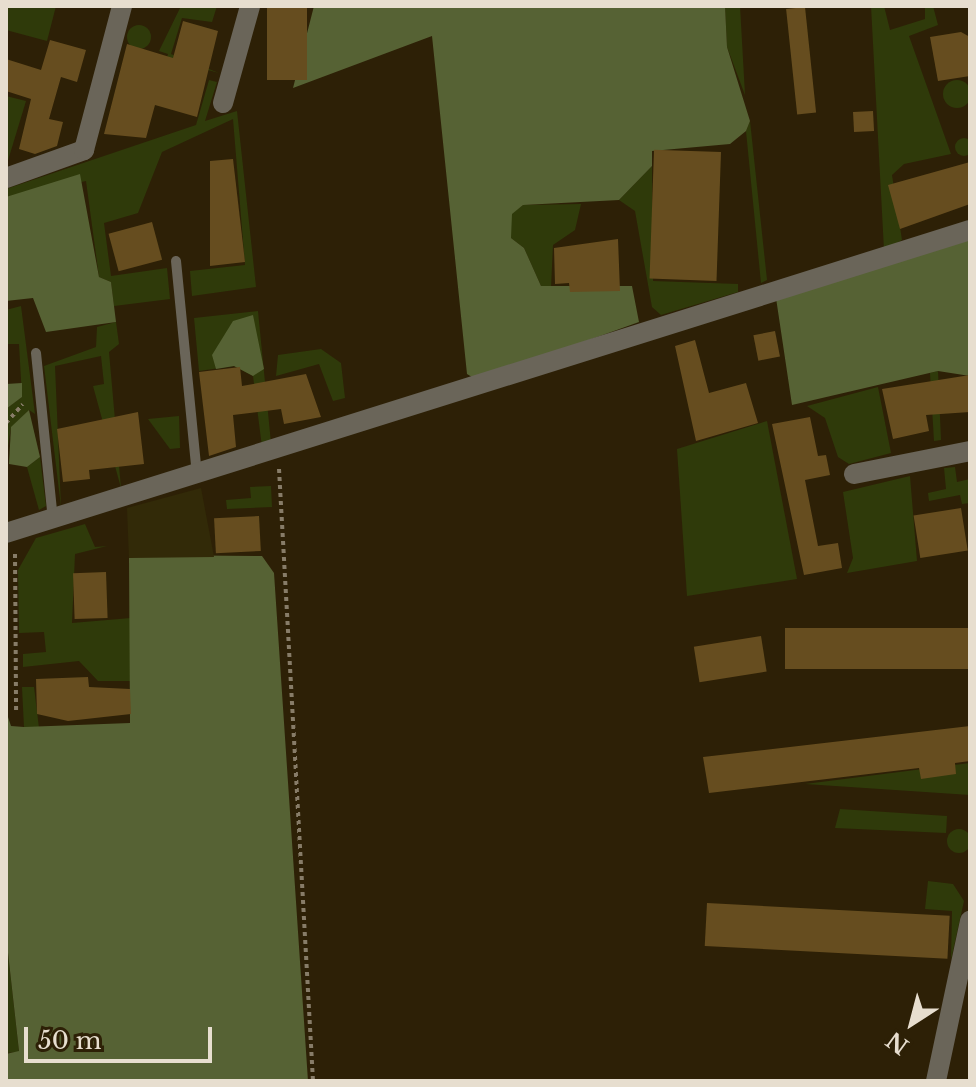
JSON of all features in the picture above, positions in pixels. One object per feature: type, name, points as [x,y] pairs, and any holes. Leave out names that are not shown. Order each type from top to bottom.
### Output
[{"type":"street","points":[[6,178],[84,150],[122,6]]},
{"type":"street","points":[[223,103],[250,6]]},
{"type":"street","points":[[15,530],[197,477],[970,230]]},
{"type":"street","points":[[854,474],[970,451]]},
{"type":"street","points":[[936,1081],[970,921]]},
{"type":"lane","points":[[176,261],[197,477]]},
{"type":"lane","points":[[36,353],[53,519]]},
{"type":"path","points":[[6,423],[25,403],[41,400]]},
{"type":"path","points":[[278,451],[313,1081]]},
{"type":"path","points":[[15,530],[9,581],[16,711]]},
{"type":"green space","points":[[6,6],[56,6],[47,41],[6,30]]},
{"type":"green space","points":[[181,6],[217,6],[212,22],[182,18],[171,54],[219,73],[208,70],[153,103],[168,54],[159,51]]},
{"type":"green space","points":[[314,6],[725,6],[727,47],[750,121],[746,131],[730,144],[652,151],[652,166],[619,200],[523,205],[512,214],[511,238],[524,248],[541,286],[632,286],[639,322],[477,380],[467,374],[432,36],[293,88]]},
{"type":"green space","points":[[725,6],[740,6],[745,95],[727,47]]},
{"type":"green space","points":[[871,6],[884,6],[890,30],[925,19],[925,6],[933,6],[938,25],[909,36],[951,154],[904,164],[892,175],[902,240],[884,250]]},
{"type":"green space","points":[[139,25],[147,29],[151,37],[147,45],[139,49],[131,45],[127,37],[131,29]]},
{"type":"green space","points":[[209,80],[217,82],[205,121],[237,111],[256,287],[192,296],[190,271],[245,265],[233,119],[162,152],[138,213],[104,223],[111,276],[167,268],[170,299],[114,306],[111,282],[99,277],[86,181],[6,197],[6,189],[196,125]]},
{"type":"green space","points":[[957,80],[967,84],[971,94],[967,104],[957,108],[947,104],[943,94],[947,84]]},
{"type":"green space","points":[[6,96],[26,101],[6,167]]},
{"type":"green space","points":[[750,121],[767,280],[761,283],[746,131]]},
{"type":"green space","points":[[964,138],[973,147],[964,156],[955,147]]},
{"type":"green space","points":[[652,166],[653,281],[738,284],[738,292],[661,315],[652,307],[635,211],[619,200]]},
{"type":"green space","points":[[80,174],[99,277],[111,282],[116,322],[46,332],[33,298],[6,301],[6,197]]},
{"type":"green space","points":[[581,204],[575,230],[553,245],[551,288],[541,286],[524,248],[511,238],[511,214],[523,205]]},
{"type":"green space","points":[[970,234],[970,376],[938,371],[792,405],[776,298]]},
{"type":"green space","points":[[21,306],[35,414],[29,410],[11,428],[6,458],[6,409],[22,397],[19,344],[6,344],[6,310]]},
{"type":"green space","points":[[258,311],[271,443],[262,447],[253,376],[234,366],[199,371],[194,318]]},
{"type":"green space","points":[[253,315],[264,369],[253,376],[234,366],[216,369],[212,355],[233,321]]},
{"type":"green space","points":[[116,322],[119,344],[109,352],[121,488],[93,386],[104,384],[101,356],[55,366],[61,507],[44,366],[96,347],[97,327]]},
{"type":"green space","points":[[321,349],[341,363],[345,398],[333,401],[319,364],[276,376],[278,355]]},
{"type":"green space","points":[[938,371],[941,440],[934,441],[930,373]]},
{"type":"green space","points":[[22,383],[22,397],[6,409],[6,384]]},
{"type":"green space","points":[[878,387],[891,453],[849,464],[838,457],[825,418],[807,406]]},
{"type":"green space","points":[[29,410],[40,457],[27,467],[9,464],[11,427]]},
{"type":"green space","points":[[179,416],[180,448],[170,449],[148,419]]},
{"type":"green space","points":[[767,421],[797,579],[687,596],[677,449]]},
{"type":"green space","points":[[40,457],[46,506],[39,510],[27,467]]},
{"type":"green space","points":[[955,467],[957,482],[970,479],[970,503],[962,504],[960,495],[929,501],[928,493],[946,489],[944,468]]},
{"type":"green space","points":[[910,476],[917,561],[847,573],[853,558],[843,492]]},
{"type":"green space","points":[[271,486],[272,507],[227,509],[226,500],[251,498],[250,487]]},
{"type":"green space","points":[[85,524],[95,547],[107,546],[75,554],[72,623],[131,618],[134,681],[98,681],[79,661],[23,667],[23,654],[46,652],[44,632],[19,633],[18,570],[36,538]]},
{"type":"green space","points":[[141,555],[262,556],[274,573],[308,1081],[6,1081],[6,1054],[19,1051],[6,935],[6,711],[11,726],[130,723],[129,558]]},
{"type":"green space","points":[[22,687],[34,687],[39,728],[24,727]]},
{"type":"green space","points":[[970,763],[970,795],[805,784]]},
{"type":"green space","points":[[840,809],[947,816],[946,833],[835,828]]},
{"type":"green space","points":[[959,829],[968,832],[971,841],[968,850],[959,853],[950,850],[947,841],[950,832]]},
{"type":"green space","points":[[928,881],[953,884],[964,901],[951,960],[952,911],[925,909]]},
{"type":"green space","points":[[6,935],[19,1052],[6,1053]]},
{"type":"sand","points":[[201,488],[214,557],[129,558],[127,508]]},
{"type":"building","points":[[267,6],[307,6],[307,80],[267,80]]},
{"type":"building","points":[[805,7],[816,112],[797,114],[786,9]]},
{"type":"building","points":[[183,21],[218,31],[197,117],[155,105],[146,138],[104,134],[127,44],[173,58]]},
{"type":"building","points":[[961,32],[970,37],[970,76],[938,81],[930,37]]},
{"type":"building","points":[[50,40],[86,50],[77,82],[61,77],[49,119],[63,122],[57,146],[35,154],[19,149],[31,99],[6,91],[6,59],[41,70]]},
{"type":"building","points":[[873,111],[874,131],[854,132],[853,112]]},
{"type":"building","points":[[654,150],[721,152],[716,281],[650,279]]},
{"type":"building","points":[[233,159],[245,262],[210,266],[210,161]]},
{"type":"building","points":[[970,162],[970,204],[900,229],[888,185]]},
{"type":"building","points":[[152,222],[162,260],[119,271],[109,234]]},
{"type":"building","points":[[618,239],[620,291],[570,292],[569,283],[555,284],[554,248]]},
{"type":"building","points":[[775,331],[780,357],[758,361],[753,335]]},
{"type":"building","points":[[695,340],[709,393],[746,383],[758,423],[696,441],[675,346]]},
{"type":"building","points":[[240,367],[242,386],[306,374],[321,417],[284,424],[281,409],[233,415],[236,447],[209,456],[199,372]]},
{"type":"building","points":[[970,375],[970,412],[926,415],[929,431],[893,439],[882,389]]},
{"type":"building","points":[[138,412],[144,464],[89,470],[90,479],[63,482],[57,429]]},
{"type":"building","points":[[810,417],[818,456],[826,455],[830,475],[805,480],[818,546],[838,543],[842,568],[804,575],[772,424]]},
{"type":"building","points":[[961,508],[968,550],[920,558],[914,516]]},
{"type":"building","points":[[259,516],[261,551],[216,553],[214,518]]},
{"type":"building","points":[[106,572],[108,618],[75,619],[73,573]]},
{"type":"building","points":[[785,628],[970,628],[970,669],[785,669]]},
{"type":"building","points":[[761,636],[767,672],[699,682],[694,647]]},
{"type":"building","points":[[88,677],[89,687],[130,689],[131,714],[68,721],[37,714],[36,679]]},
{"type":"building","points":[[970,726],[970,761],[955,763],[956,774],[921,779],[919,768],[709,793],[703,757]]},
{"type":"building","points":[[707,903],[950,916],[947,959],[705,946]]}]
